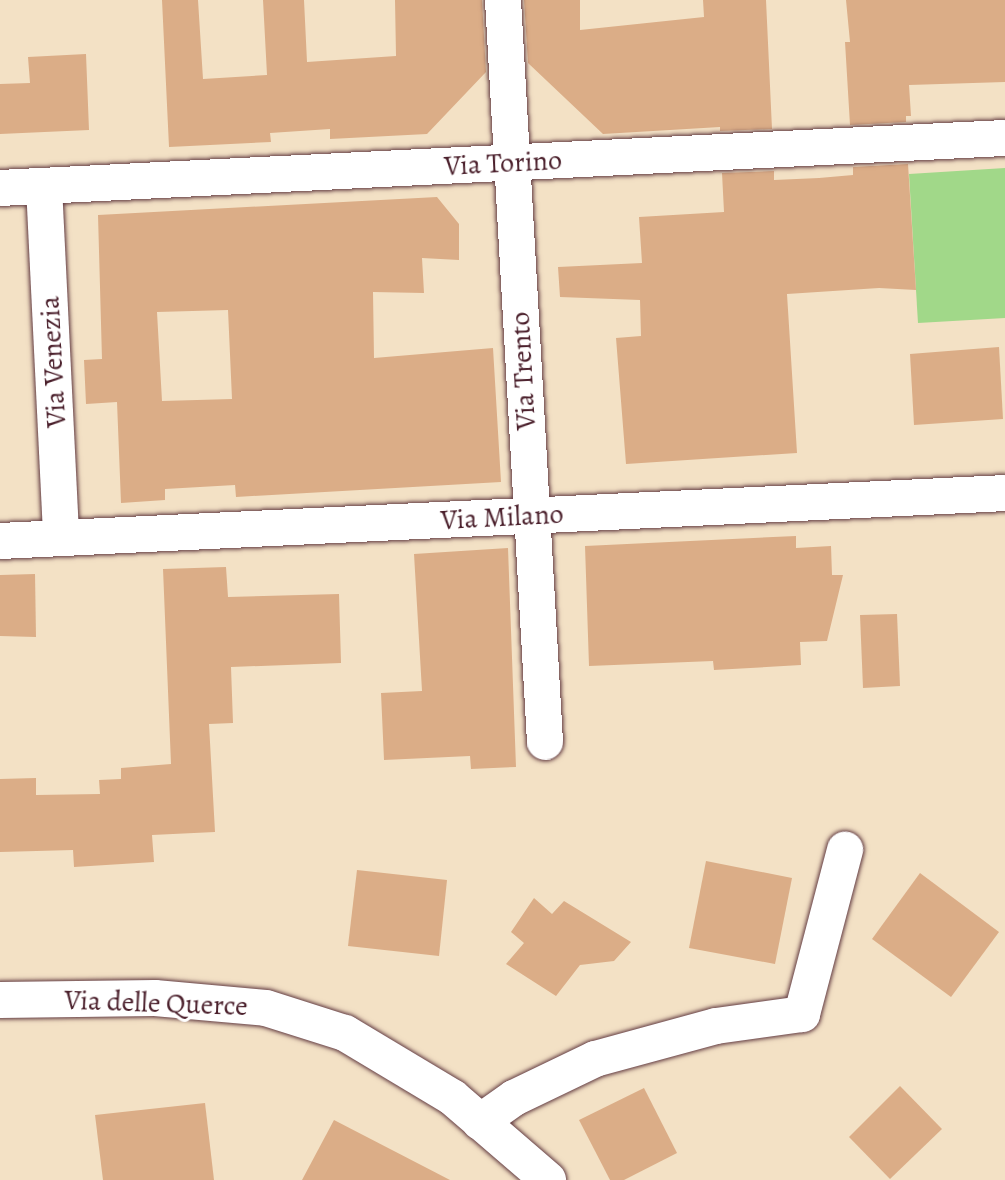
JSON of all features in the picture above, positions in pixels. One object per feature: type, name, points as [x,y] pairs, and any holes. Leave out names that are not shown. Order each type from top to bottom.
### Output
[{"type":"street","name":"Via Trento","points":[[503,0],[545,742]]},
{"type":"street","name":"Via Torino","points":[[0,188],[1005,138]]},
{"type":"street","name":"Via Venezia","points":[[44,186],[61,538]]},
{"type":"street","name":"Via Milano","points":[[0,541],[1005,493]]},
{"type":"street","points":[[480,1122],[514,1098],[595,1059],[716,1026],[802,1014],[845,850]]},
{"type":"street","name":"Via delle Querce","points":[[0,1000],[155,998],[266,1008],[345,1033],[452,1097],[548,1180]]},
{"type":"green space","points":[[1005,168],[1005,318],[918,323],[909,174]]},
{"type":"building","points":[[162,0],[198,0],[203,79],[267,75],[263,0],[304,0],[307,62],[396,56],[395,0],[482,0],[486,72],[427,134],[330,139],[330,129],[270,133],[271,142],[169,147]]},
{"type":"building","points":[[524,0],[580,0],[580,30],[704,17],[703,0],[766,0],[772,129],[720,131],[720,127],[603,134],[528,63]]},
{"type":"building","points":[[846,0],[1005,0],[1005,82],[909,85],[911,116],[906,116],[906,122],[850,125],[845,42],[850,42]]},
{"type":"building","points":[[86,54],[89,130],[0,134],[0,84],[30,83],[28,57]]},
{"type":"building","points":[[908,164],[916,290],[879,288],[787,294],[797,453],[626,464],[616,338],[641,336],[640,300],[560,297],[558,267],[642,263],[639,217],[724,212],[722,173],[774,171],[774,180],[819,178],[853,175],[853,167]]},
{"type":"building","points":[[437,197],[459,224],[459,260],[422,258],[424,293],[373,292],[374,358],[493,348],[501,482],[236,497],[235,485],[165,489],[165,500],[121,503],[117,402],[86,404],[84,360],[102,359],[98,215]],"holes":[[[228,310],[232,399],[162,401],[157,312]]]},
{"type":"building","points":[[999,347],[1003,419],[914,425],[910,354]]},
{"type":"building","points":[[796,536],[796,548],[831,546],[832,575],[843,575],[827,641],[800,642],[801,665],[714,670],[713,661],[589,666],[585,546]]},
{"type":"building","points":[[508,548],[516,767],[471,769],[470,756],[384,760],[381,693],[422,691],[414,554]]},
{"type":"building","points":[[226,567],[228,597],[339,594],[341,663],[231,667],[233,723],[209,724],[215,832],[152,835],[154,862],[74,867],[73,850],[0,852],[0,779],[36,778],[36,795],[100,794],[99,780],[121,779],[121,768],[171,764],[163,569]]},
{"type":"building","points":[[35,574],[36,637],[0,636],[0,575]]},
{"type":"building","points":[[897,614],[900,686],[863,688],[860,615]]},
{"type":"building","points":[[706,861],[792,878],[775,964],[689,948]]},
{"type":"building","points":[[357,870],[447,880],[439,956],[348,946]]},
{"type":"building","points":[[920,873],[999,932],[951,997],[872,939]]},
{"type":"building","points":[[534,898],[552,914],[564,901],[631,942],[614,961],[580,965],[556,996],[506,964],[524,943],[511,932]]},
{"type":"building","points":[[900,1086],[942,1129],[890,1179],[849,1137]]},
{"type":"building","points":[[644,1088],[677,1153],[624,1180],[610,1180],[579,1120]]},
{"type":"building","points":[[205,1103],[214,1180],[103,1180],[95,1115]]},
{"type":"building","points":[[334,1120],[450,1180],[302,1180]]}]
